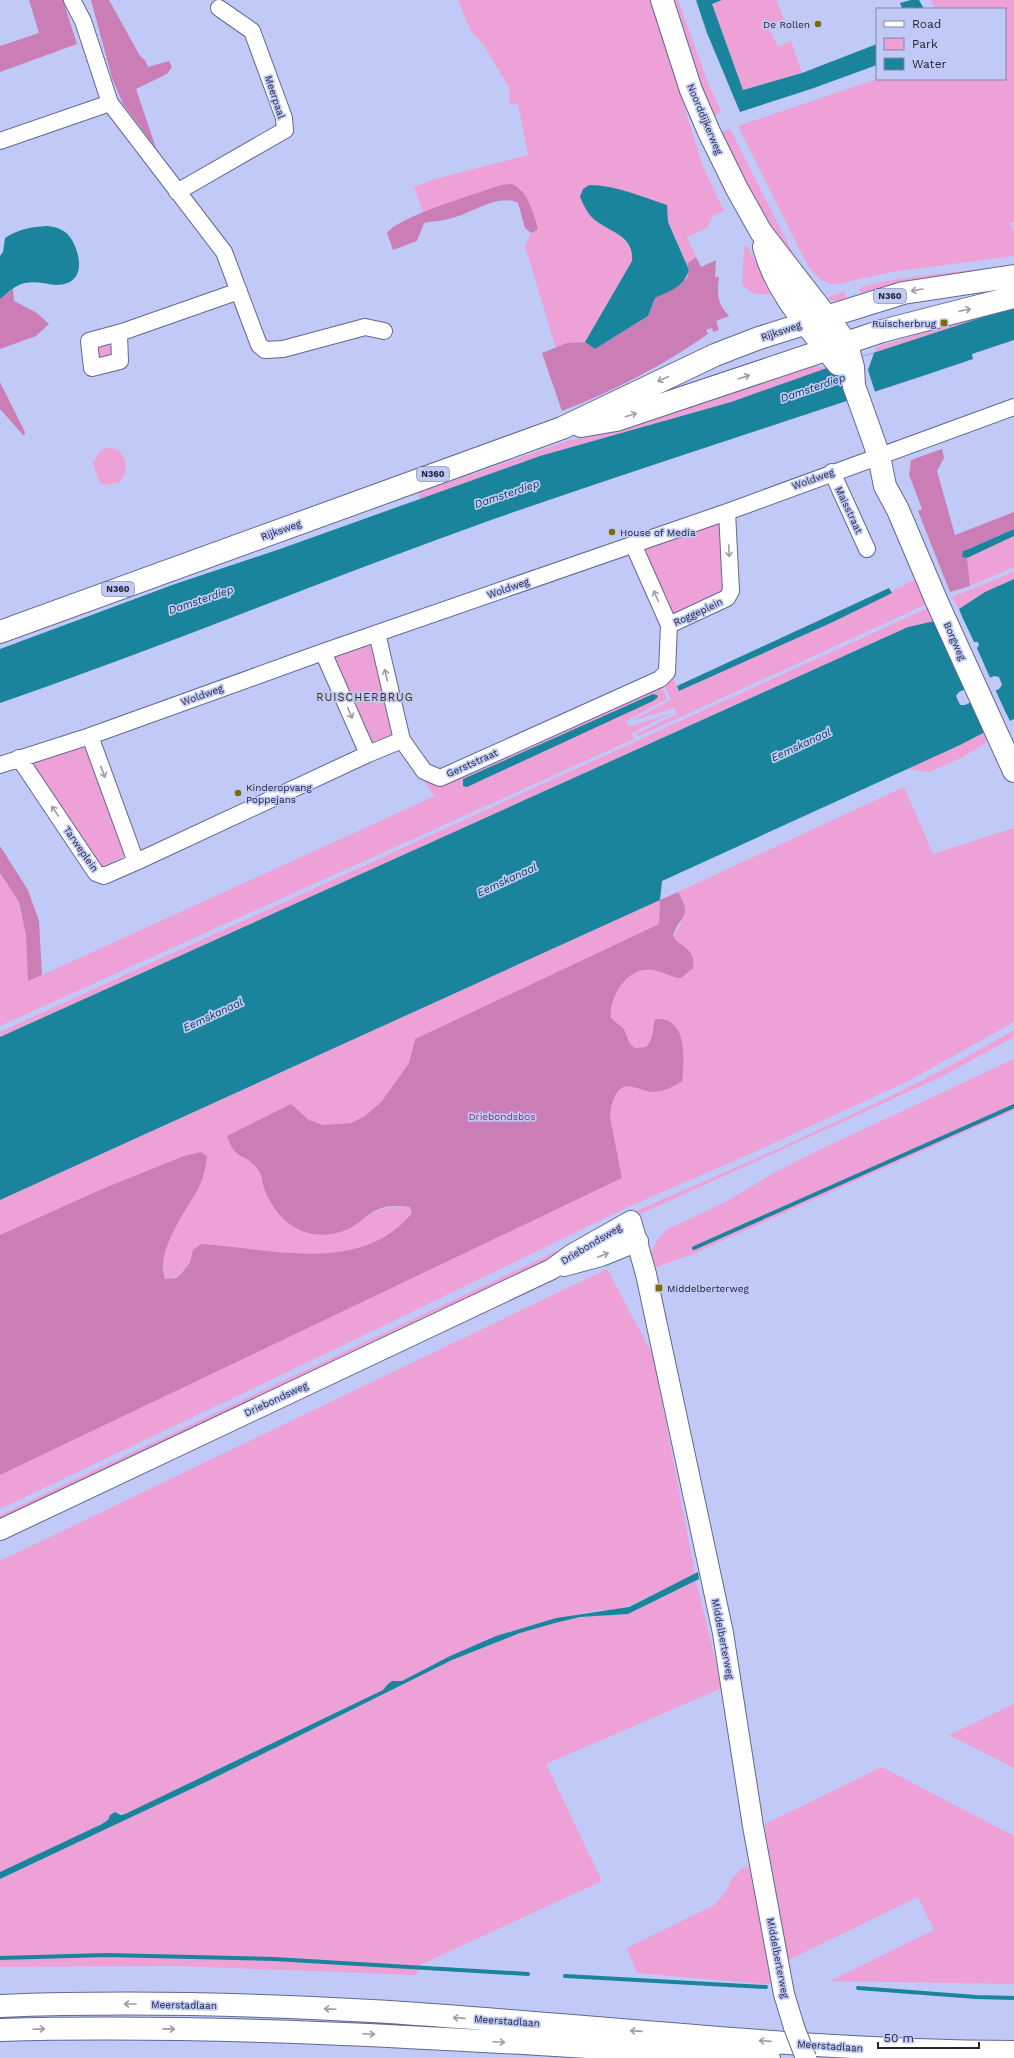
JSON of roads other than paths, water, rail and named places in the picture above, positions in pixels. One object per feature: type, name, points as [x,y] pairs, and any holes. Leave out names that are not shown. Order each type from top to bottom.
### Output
[{"type":"main road","name":"Noorddijkerweg","points":[[662,0],[700,112],[737,189],[761,232],[825,316],[840,354]]},
{"type":"main road","name":"Noorddijkerweg","points":[[761,232],[769,265],[792,308],[804,323]]},
{"type":"main road","name":"Rijksweg","points":[[0,632],[562,428],[715,355],[804,323],[903,293],[1014,276]]},
{"type":"main road","name":"Rijksweg","points":[[562,428],[616,420],[840,354],[931,317],[974,308],[1014,297]]},
{"type":"main road","points":[[804,323],[840,354]]},
{"type":"main road","name":"Borgweg","points":[[840,354],[856,392],[879,456],[883,482],[898,510],[942,612],[1014,771]]},
{"type":"main road","name":"Meerstadlaan","points":[[0,2006],[164,2004],[372,2011],[844,2047],[1014,2052]]},
{"type":"main road","points":[[0,2030],[86,2028],[182,2029],[359,2034],[769,2058]]},
{"type":"street","points":[[72,0],[83,21],[110,103],[224,252],[259,345],[265,350],[283,349],[365,328],[384,331]]},
{"type":"street","points":[[81,0],[83,21]]},
{"type":"street","name":"Meerpaal","points":[[177,192],[285,130],[284,118],[252,31],[219,8]]},
{"type":"street","points":[[0,141],[110,103]]},
{"type":"street","points":[[119,334],[239,291]]},
{"type":"street","name":"Woldweg","points":[[0,765],[90,736],[323,652],[727,512],[832,472],[1014,407]]},
{"type":"street","name":"Maisstraat","points":[[832,472],[867,549]]},
{"type":"street","name":"Roggeplein","points":[[634,544],[669,625],[727,598],[731,591],[727,512]]},
{"type":"street","name":"Gerststraat","points":[[402,740],[424,771],[440,778],[660,679],[667,672],[669,625]]},
{"type":"street","points":[[90,736],[136,862],[368,754],[402,740],[376,634]]},
{"type":"street","points":[[323,652],[368,754]]},
{"type":"street","name":"Tarweplein","points":[[19,758],[96,873],[104,876],[136,862]]},
{"type":"street","name":"Middelberterweg","points":[[631,1221],[638,1240],[646,1274],[723,1633],[753,1826],[784,1994],[794,2027],[806,2058]]},
{"type":"street","name":"Driebondsweg","points":[[0,1530],[552,1269],[571,1255],[631,1221]]},
{"type":"street","name":"Driebondsweg","points":[[552,1269],[583,1262],[638,1240]]},
{"type":"water","points":[[696,0],[722,0],[712,4],[743,90],[802,73],[876,44],[876,65],[811,89],[740,112],[707,33]]},
{"type":"water","points":[[911,0],[919,0],[923,8],[902,8],[900,3]]},
{"type":"water","points":[[589,185],[619,189],[667,205],[668,222],[689,270],[680,285],[655,298],[648,316],[595,349],[585,342],[632,261],[632,253],[626,241],[621,236],[596,221],[585,207],[580,197],[583,189]]},
{"type":"water","points":[[47,226],[55,227],[61,230],[72,240],[79,262],[79,269],[76,276],[65,284],[56,285],[33,282],[21,284],[0,299],[0,256],[3,252],[5,238],[15,232],[25,229]]},
{"type":"water","name":"Damsterdiep","points":[[1014,307],[1014,340],[972,354],[973,359],[491,520],[368,565],[123,659],[0,703],[0,649],[175,584],[280,549],[540,456],[731,402],[827,368]]},
{"type":"water","points":[[1014,529],[1014,536],[967,558],[962,557],[963,551]]},
{"type":"water","name":"Eemskanaal","points":[[1014,579],[1014,719],[1010,721],[1007,715],[985,732],[960,745],[662,881],[660,900],[0,1200],[0,1037],[908,627],[935,621],[939,628],[962,617],[959,609],[985,592]],"holes":[[[974,642],[978,642],[979,645],[977,648],[952,659],[950,658],[950,653]],[[994,676],[999,677],[1002,685],[999,689],[965,705],[960,705],[956,696],[959,692]]]},
{"type":"water","points":[[889,588],[892,593],[833,622],[679,691],[677,686]]},
{"type":"water","points":[[653,694],[657,695],[658,697],[653,701],[467,787],[463,786],[463,779]]},
{"type":"water","points":[[698,1572],[699,1579],[628,1614],[580,1617],[555,1623],[520,1633],[452,1660],[208,1781],[0,1879],[0,1872],[102,1824],[115,1812],[121,1815],[125,1814],[383,1690],[392,1681],[402,1681],[450,1656],[496,1636],[556,1618],[629,1607]]},
{"type":"waterway","points":[[694,1248],[1014,1106]]},
{"type":"waterway","points":[[0,1958],[106,1955],[274,1959],[528,1974]]},
{"type":"waterway","points":[[565,1976],[766,1987]]},
{"type":"waterway","points":[[858,1988],[976,1997],[1014,1998]]},
{"type":"place","name":"De Rollen","points":[[818,24]]},
{"type":"place","name":"Ruischerbrug","points":[[944,323]]},
{"type":"place","name":"House of Media","points":[[612,532]]},
{"type":"place","name":"Kinderopvang Poppejans","points":[[238,793]]},
{"type":"place","name":"Middelberterweg","points":[[659,1288]]},
{"type":"district","name":"RUISCHERBRUG","points":[[365,697]]},
{"type":"park label","name":"Driebondsbos","points":[[502,1116]]}]
